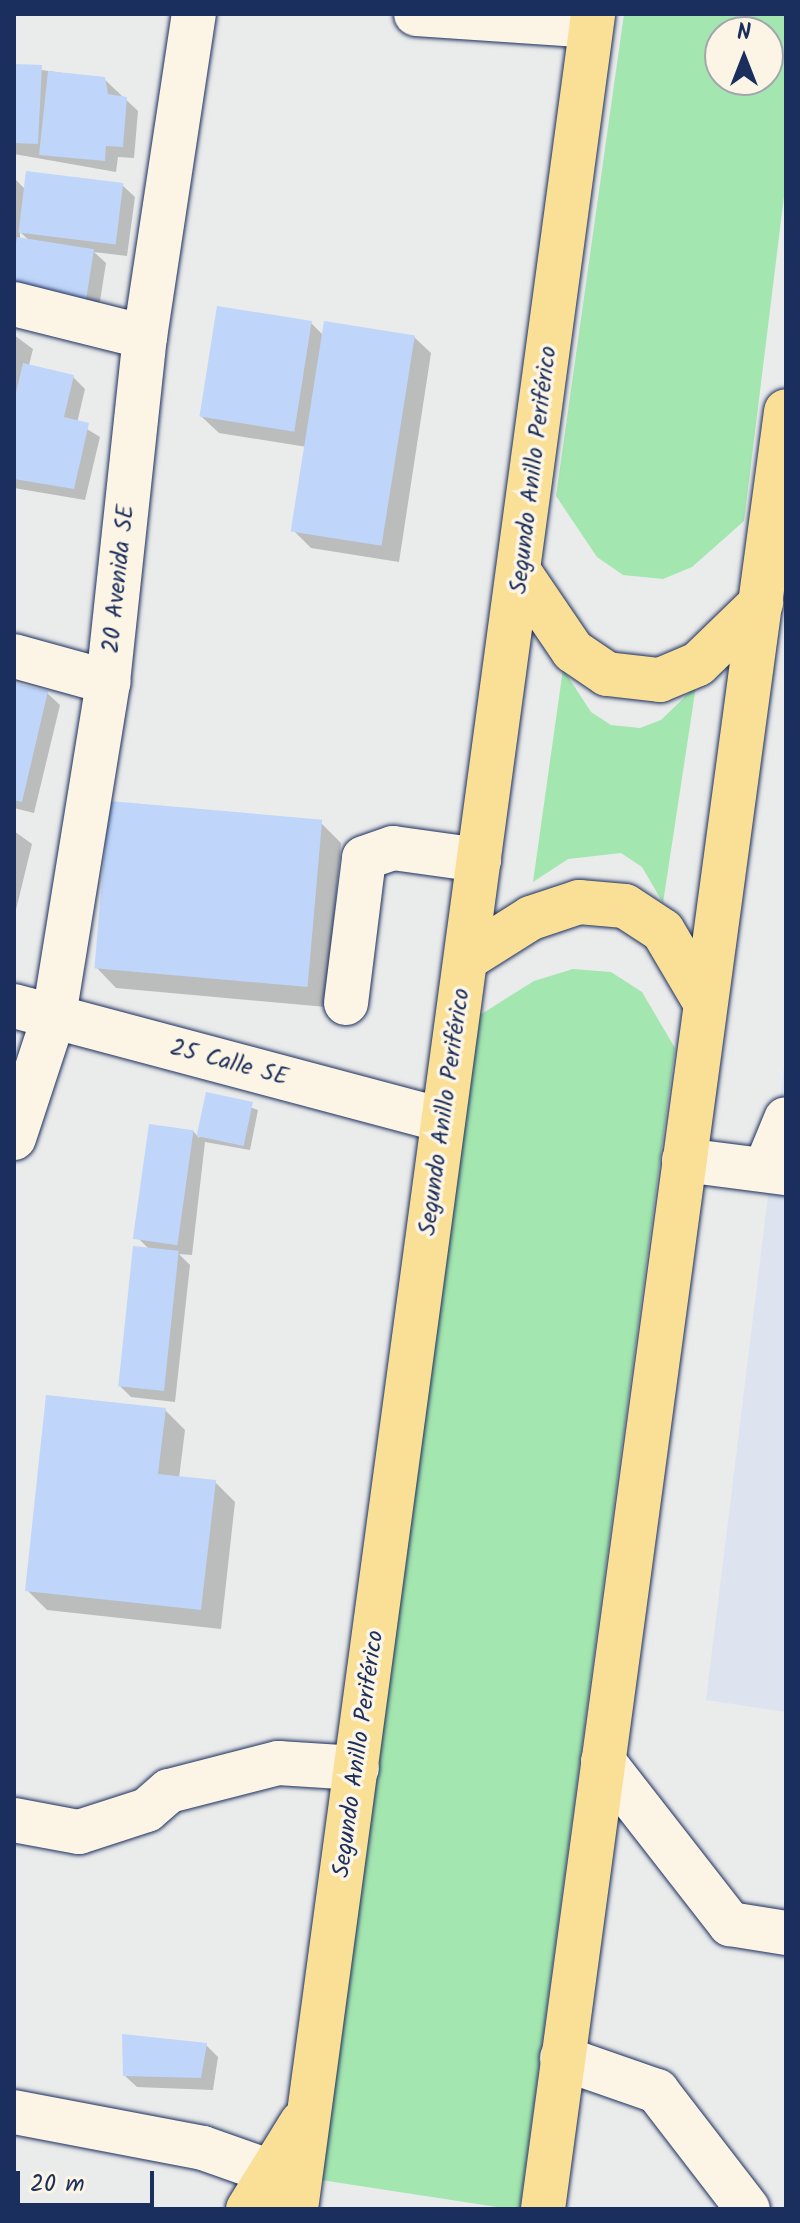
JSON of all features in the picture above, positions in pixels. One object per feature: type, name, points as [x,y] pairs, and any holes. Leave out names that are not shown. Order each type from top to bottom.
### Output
[{"type":"main road","name":"Segundo Anillo Periférico","points":[[296,2209],[520,573],[592,20]]},
{"type":"main road","points":[[543,2209],[703,999],[786,411]]},
{"type":"main road","points":[[520,573],[573,651],[607,674],[660,680],[698,664],[761,603]]},
{"type":"main road","points":[[466,959],[531,918],[579,902],[625,906],[663,931],[703,999]]},
{"type":"main road","points":[[561,2063],[575,2209]]},
{"type":"main road","points":[[248,2209],[312,2107]]},
{"type":"street","name":"20 Avenida SE","points":[[14,1138],[34,1011],[108,682],[145,337],[194,14]]},
{"type":"street","points":[[416,14],[592,20]]},
{"type":"street","points":[[14,304],[145,337]]},
{"type":"street","points":[[14,656],[108,682]]},
{"type":"street","points":[[346,1003],[364,858],[393,848],[479,860]]},
{"type":"street","name":"25 Calle SE","points":[[34,1011],[443,1120]]},
{"type":"street","points":[[684,1160],[776,1172],[786,1119]]},
{"type":"street","points":[[603,1761],[730,1924],[786,1933]]},
{"type":"street","points":[[14,1820],[79,1832],[147,1810],[169,1791],[278,1763],[357,1768]]},
{"type":"street","points":[[561,2063],[657,2091],[748,2209]]},
{"type":"street","points":[[14,2112],[203,2148],[271,2172]]},
{"type":"shaded area","points":[[786,1050],[786,1712],[706,1700]]},
{"type":"green space","points":[[624,14],[786,14],[786,180],[744,521],[692,567],[663,579],[623,575],[597,557],[556,496]]},
{"type":"green space","points":[[563,669],[591,712],[611,725],[640,728],[661,720],[696,686],[663,903],[642,867],[621,853],[568,859],[533,882]]},
{"type":"green space","points":[[573,969],[611,972],[642,992],[675,1048],[520,2209],[510,2209],[321,2180],[480,1015],[534,981]]},
{"type":"building","points":[[14,64],[42,65],[38,144],[14,143]]},
{"type":"building","points":[[48,71],[105,77],[108,94],[127,97],[123,147],[106,146],[105,161],[39,155]]},
{"type":"building","points":[[26,171],[123,183],[116,244],[18,233]]},
{"type":"building","points":[[17,237],[94,249],[85,305],[14,293]]},
{"type":"building","points":[[217,306],[312,321],[294,432],[199,417]]},
{"type":"building","points":[[324,321],[415,335],[382,546],[291,531]]},
{"type":"building","points":[[23,363],[74,375],[64,417],[89,423],[74,489],[14,479],[14,401]]},
{"type":"building","points":[[14,683],[48,691],[22,802],[14,800]]},
{"type":"building","points":[[109,801],[322,820],[308,987],[94,968]]},
{"type":"building","points":[[206,1092],[253,1102],[244,1146],[197,1136]]},
{"type":"building","points":[[149,1124],[194,1130],[177,1245],[133,1239]]},
{"type":"building","points":[[133,1246],[179,1251],[164,1391],[118,1386]]},
{"type":"building","points":[[46,1395],[166,1408],[158,1474],[216,1480],[201,1610],[25,1591]]},
{"type":"building","points":[[122,2034],[207,2043],[201,2078],[123,2076]]}]
